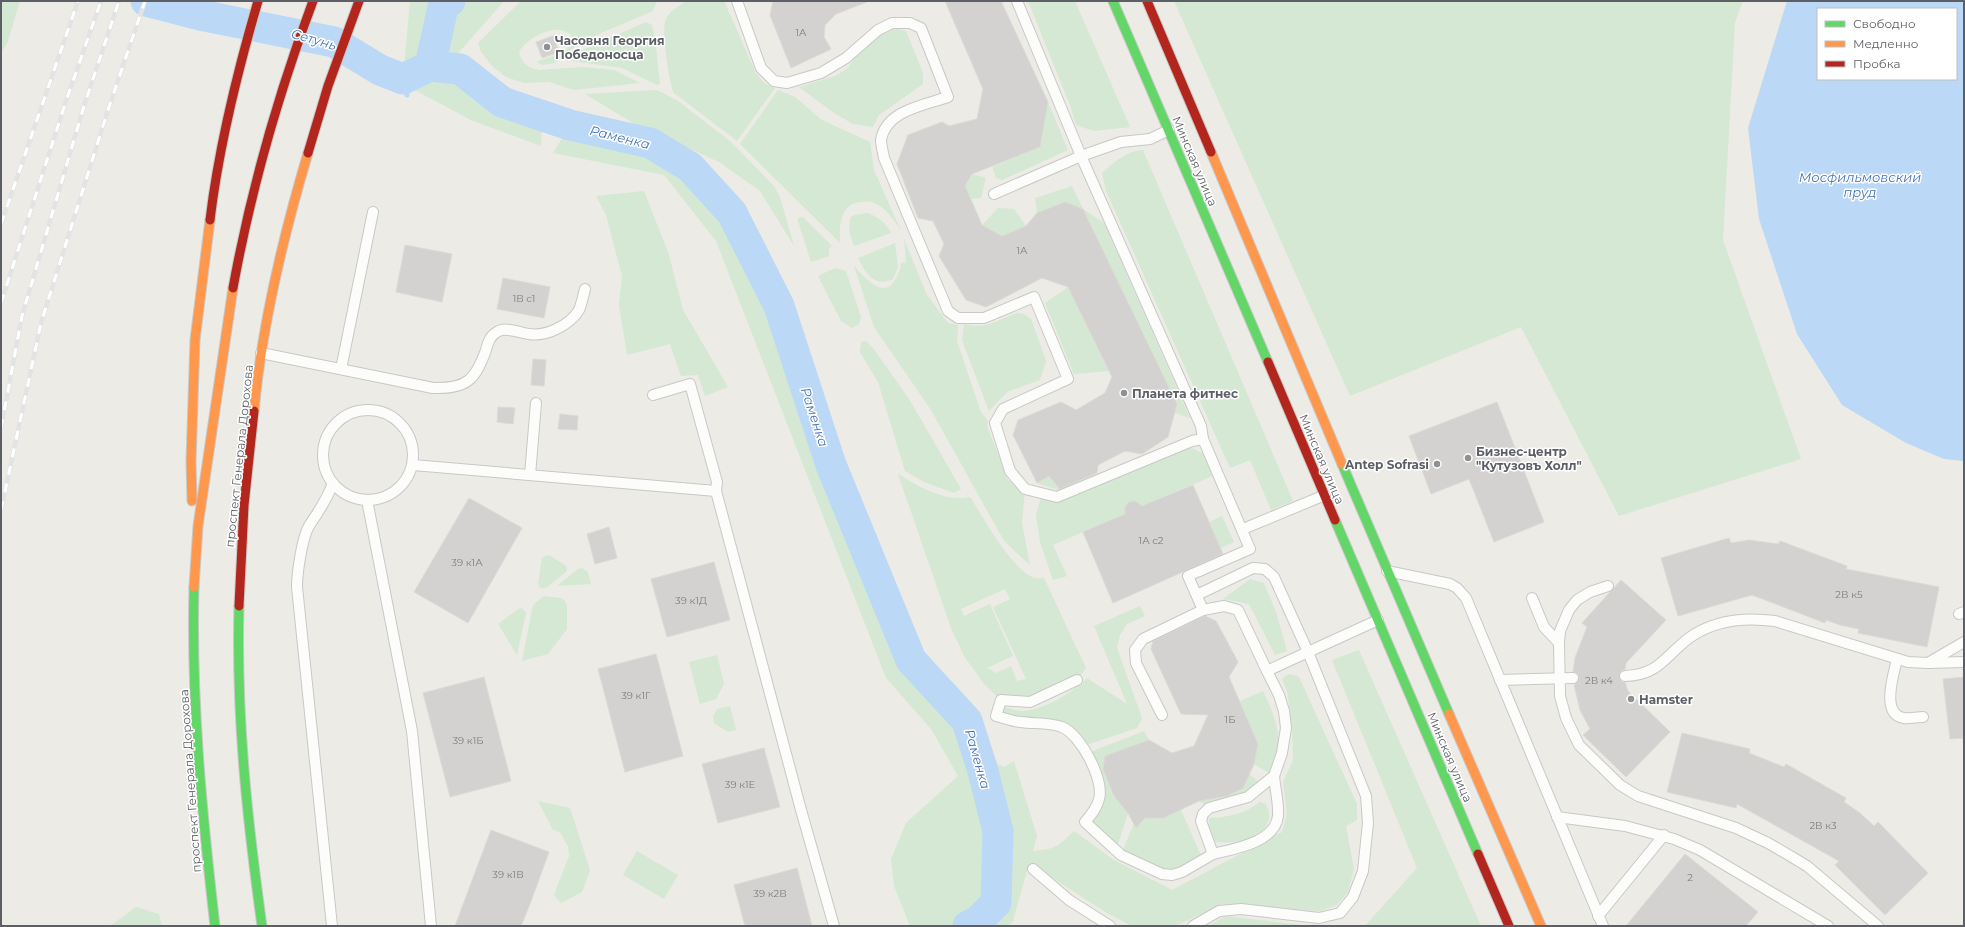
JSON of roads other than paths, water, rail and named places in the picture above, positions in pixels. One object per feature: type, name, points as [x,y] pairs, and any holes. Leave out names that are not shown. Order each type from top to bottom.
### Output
[{"type":"main road","points":[[194,570],[191,461],[195,340],[222,139],[237,74],[258,1]]},
{"type":"main road","name":"проспект Генерала Дорохова","points":[[215,926],[202,816],[195,719],[193,641],[194,570],[224,329],[265,142],[282,88],[313,1]]},
{"type":"main road","name":"проспект Генерала Дорохова","points":[[262,926],[247,812],[240,728],[240,569],[248,466],[261,353],[290,217],[321,105],[359,1]]},
{"type":"main road","name":"Минская улица","points":[[1113,1],[1510,926]]},
{"type":"main road","name":"Минская улица","points":[[1147,1],[1387,571],[1541,926]]},
{"type":"lane","points":[[738,1],[761,68],[774,81],[787,83],[821,73],[846,58],[878,30],[892,23],[910,23],[921,28],[948,97],[899,113],[887,126],[881,140],[884,158],[948,310],[958,318],[984,318],[1034,297],[1068,379],[1003,409],[995,423],[1010,471],[1024,489],[1057,497],[1192,441],[1203,438]]},
{"type":"lane","points":[[1018,1],[1081,156],[1201,426],[1203,438],[1243,529],[1250,549],[1188,576],[1203,610]]},
{"type":"lane","points":[[994,194],[1081,156],[1121,142],[1150,139],[1169,130]]},
{"type":"lane","points":[[341,370],[373,212]]},
{"type":"lane","points":[[261,353],[433,388],[449,388],[470,380],[478,371],[491,337],[498,331],[504,329],[538,335],[551,332],[569,320],[578,311],[585,289]]},
{"type":"lane","points":[[653,395],[690,384],[717,482],[716,491],[801,810],[834,926]]},
{"type":"lane","points":[[530,475],[536,403]]},
{"type":"lane","points":[[363,410],[379,411],[394,418],[405,429],[412,443],[413,465],[401,486],[389,495],[376,500],[361,500],[345,494],[333,483],[325,469],[323,453],[326,437],[335,424],[348,414],[363,410]]},
{"type":"lane","points":[[413,465],[716,491]]},
{"type":"lane","points":[[332,926],[297,587],[297,571],[308,528],[326,501],[333,483]]},
{"type":"lane","points":[[1243,529],[1325,495]]},
{"type":"lane","points":[[367,500],[412,731],[431,926]]},
{"type":"lane","points":[[1194,926],[1220,911],[1241,909],[1319,918],[1340,913],[1353,897],[1363,872],[1368,823],[1366,796],[1308,652],[1274,577],[1265,569],[1253,568],[1197,595]]},
{"type":"lane","points":[[1387,571],[1450,584],[1461,592],[1500,680],[1603,926]]},
{"type":"lane","points":[[1608,586],[1582,596],[1573,604],[1564,620],[1559,643],[1562,706],[1579,744],[1620,785],[1649,801],[1736,828],[1780,849],[1807,866],[1878,926]]},
{"type":"lane","points":[[1532,598],[1544,627],[1559,643]]},
{"type":"lane","points":[[1077,680],[1030,702],[1001,700],[996,716],[1018,722],[1053,724],[1064,727],[1081,744],[1098,776],[1100,798],[1094,812],[1085,822],[1121,855],[1162,874],[1172,875],[1182,872],[1213,854],[1247,846],[1270,833],[1278,817],[1274,776],[1282,753],[1286,728],[1279,695],[1238,610],[1224,606],[1203,610],[1143,639],[1135,650],[1136,663],[1162,715]]},
{"type":"lane","points":[[1625,676],[1640,676],[1653,670],[1688,639],[1709,627],[1723,622],[1746,619],[1775,622],[1908,662],[1964,662]]},
{"type":"lane","points":[[1267,670],[1378,620]]},
{"type":"lane","points":[[1928,663],[1964,642]]},
{"type":"lane","points":[[1897,659],[1890,700],[1892,709],[1896,714],[1904,718],[1923,716]]},
{"type":"lane","points":[[1500,680],[1573,678]]},
{"type":"lane","points":[[1213,854],[1201,821],[1203,814],[1209,808],[1248,797],[1274,776]]},
{"type":"lane","points":[[1557,817],[1625,826],[1664,835],[1700,850],[1828,926]]},
{"type":"lane","points":[[1598,916],[1664,835]]},
{"type":"lane","points":[[1033,869],[1069,900],[1110,926]]},
{"type":"water","name":"Мосфильмовский пруд","points":[[1787,1],[1964,1],[1964,461],[1944,459],[1906,443],[1842,405],[1797,334],[1759,219],[1748,128]]},
{"type":"waterway","name":"Сетунь","points":[[146,1],[200,15],[334,42],[380,70],[403,79],[430,66],[443,7],[450,1]]},
{"type":"waterway","name":"Раменка","points":[[430,66],[460,69],[502,102],[570,125],[650,143],[690,167],[732,213],[779,306],[831,465],[911,660],[967,721],[983,771],[998,831],[996,903],[978,921],[968,926]]},
{"type":"waterway","points":[[403,79],[407,95]]},
{"type":"railway","points":[[1,224],[78,1]]},
{"type":"railway","points":[[1,303],[66,101],[101,1]]},
{"type":"railway","points":[[1,428],[22,316],[84,106],[119,1]]},
{"type":"railway","points":[[1,510],[41,323],[108,110],[145,1]]},
{"type":"place","name":"Часовня Георгия Победоносца","points":[[547,47]]},
{"type":"place","name":"Планета фитнес","points":[[1124,393]]},
{"type":"place","name":"Бизнес-центр \"Кутузовъ Холл\"","points":[[1468,458]]},
{"type":"place","name":"Antep Sofrasi","points":[[1437,464]]},
{"type":"place","name":"Hamster","points":[[1631,699]]}]
